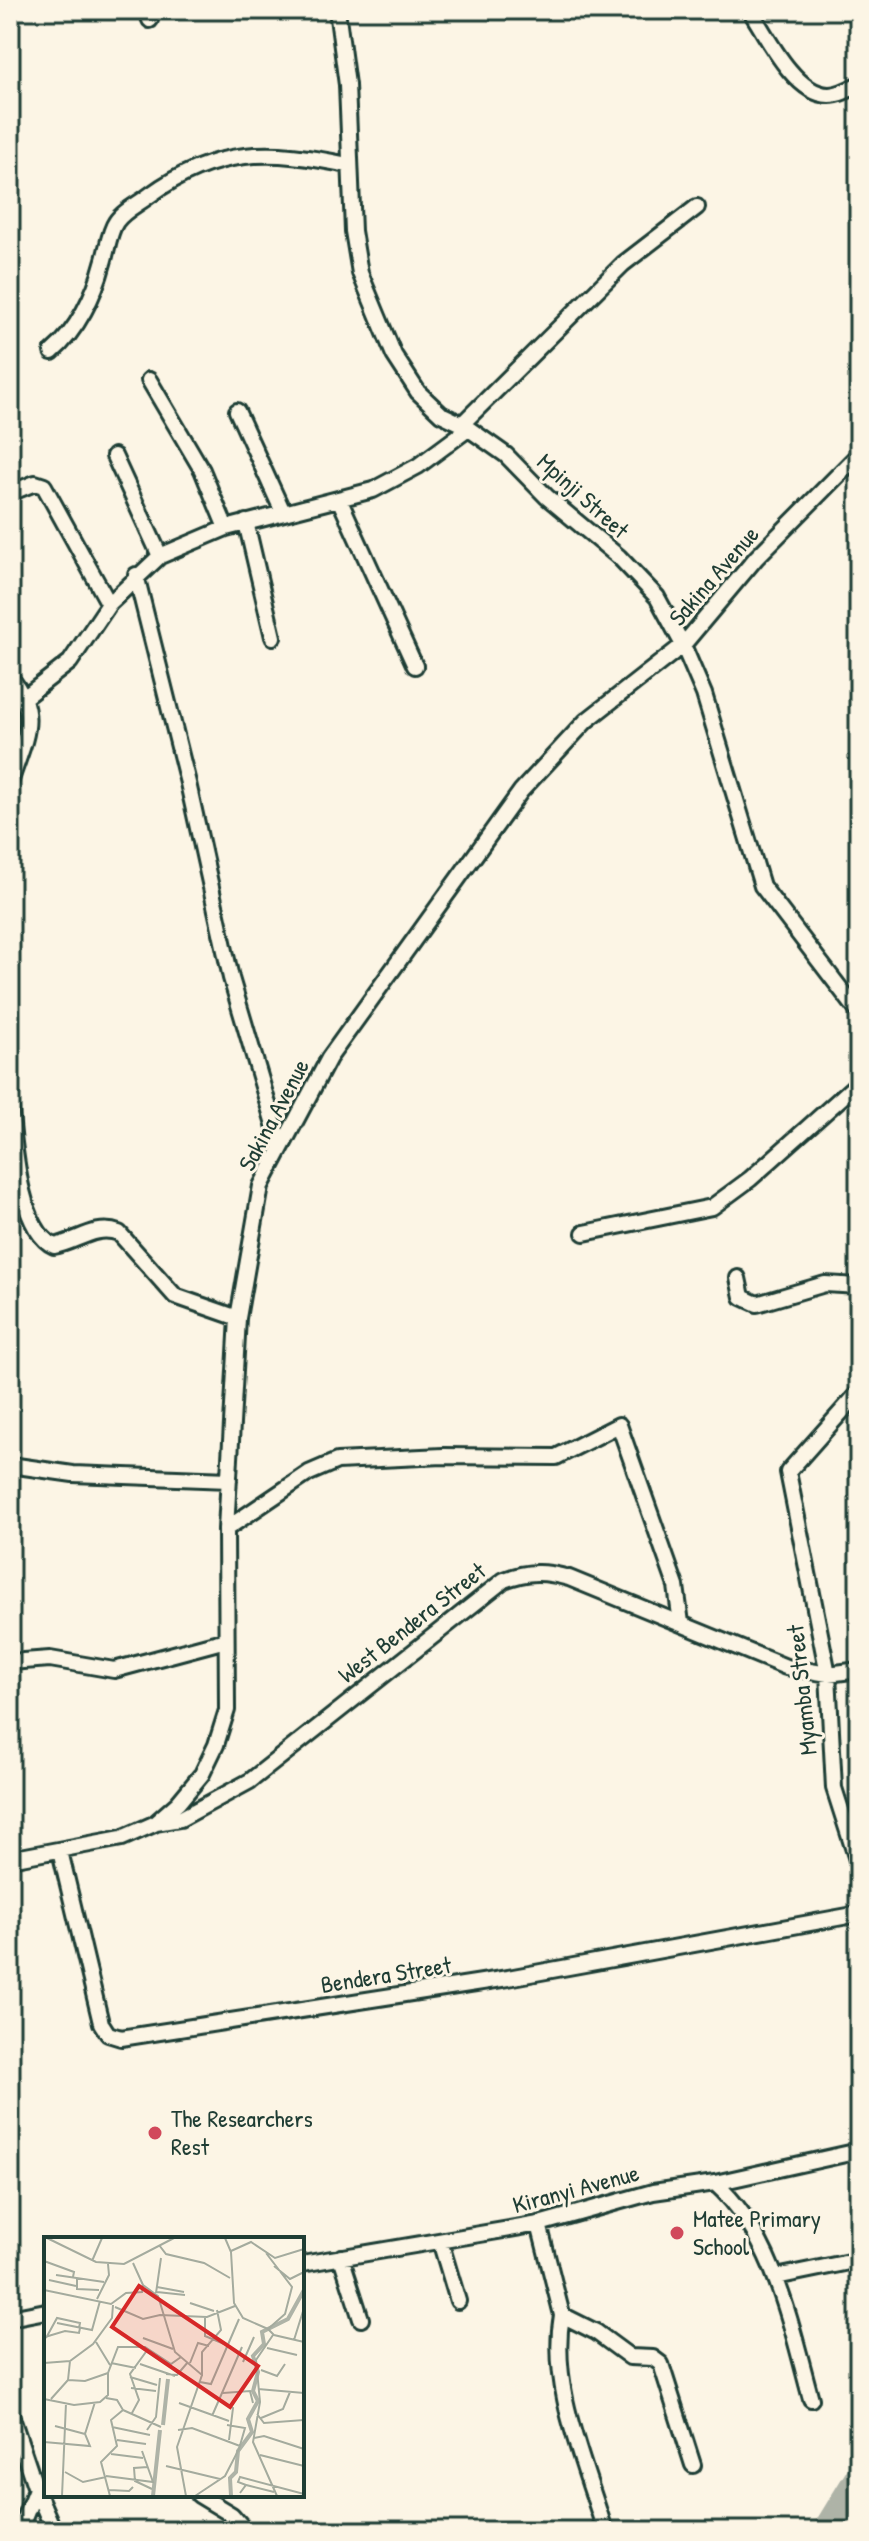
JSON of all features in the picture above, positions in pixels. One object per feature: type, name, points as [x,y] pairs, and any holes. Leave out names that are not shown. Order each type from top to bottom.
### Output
[{"type":"street","name":"Mpinji Street","points":[[337,10],[347,85],[348,165],[358,259],[376,317],[418,392],[441,414],[465,426],[506,455],[547,497],[619,557],[657,597],[683,645],[704,694],[762,886],[859,1013]]},
{"type":"street","points":[[750,10],[778,54],[810,89],[828,95],[859,84]]},
{"type":"street","points":[[52,352],[62,343],[86,305],[100,275],[115,222],[173,179],[224,157],[257,153],[287,154],[348,165]]},
{"type":"street","points":[[25,697],[70,662],[109,604],[136,575],[160,556],[226,528],[373,490],[418,466],[465,426],[623,264],[697,207]]},
{"type":"street","points":[[149,380],[202,470],[226,528]]},
{"type":"street","points":[[237,411],[283,512]]},
{"type":"street","name":"Sakina Avenue","points":[[10,1859],[122,1838],[154,1824],[178,1803],[202,1774],[216,1745],[227,1710],[226,1529],[238,1318],[261,1186],[329,1058],[521,791],[586,721],[683,645],[756,558],[859,454]]},
{"type":"street","points":[[114,456],[160,556]]},
{"type":"street","points":[[10,493],[35,483],[44,486],[109,604]]},
{"type":"street","points":[[340,501],[415,666]]},
{"type":"street","points":[[246,522],[273,637]]},
{"type":"street","points":[[136,575],[188,783],[231,978],[281,1148]]},
{"type":"street","points":[[10,677],[25,697],[29,719],[15,753],[10,783]]},
{"type":"street","points":[[584,1233],[712,1207],[750,1179],[859,1082]]},
{"type":"street","points":[[10,1106],[15,1152],[31,1220],[43,1241],[54,1246],[90,1232],[108,1229],[119,1233],[175,1296],[238,1318]]},
{"type":"street","points":[[738,1278],[742,1297],[757,1304],[825,1284],[859,1286]]},
{"type":"street","name":"Myamba Street","points":[[859,1392],[788,1472],[828,1674],[834,1788],[859,1866]]},
{"type":"street","points":[[226,1529],[309,1473],[337,1461],[443,1456],[556,1457],[619,1425],[676,1586],[681,1623]]},
{"type":"street","points":[[10,1465],[73,1474],[229,1480]]},
{"type":"street","name":"West Bendera Street","points":[[154,1824],[180,1819],[250,1781],[504,1580],[525,1572],[545,1572],[681,1623],[786,1667],[828,1674],[859,1670]]},
{"type":"street","points":[[10,1662],[50,1659],[114,1670],[226,1640]]},
{"type":"street","name":"Bendera Street","points":[[60,1851],[101,2023],[108,2034],[121,2038],[508,1978],[859,1914]]},
{"type":"street","name":"Kiranyi Avenue","points":[[304,2264],[539,2224],[653,2192],[715,2183],[859,2151]]},
{"type":"street","points":[[715,2183],[740,2211],[776,2277],[811,2399]]},
{"type":"street","points":[[539,2224],[562,2315],[559,2353],[567,2402],[605,2531]]},
{"type":"street","points":[[440,2241],[458,2301]]},
{"type":"street","points":[[341,2257],[361,2319]]},
{"type":"street","points":[[776,2277],[859,2260]]},
{"type":"street","points":[[10,2318],[44,2311]]},
{"type":"street","points":[[562,2315],[596,2332],[630,2357],[653,2358],[661,2364],[693,2465]]},
{"type":"street","points":[[10,2412],[54,2531]]},
{"type":"street","points":[[19,2531],[36,2489]]},
{"type":"street","points":[[202,2497],[232,2515],[246,2531]]},
{"type":"waterway","points":[[826,2531],[859,2477]]},
{"type":"place","name":"The Researchers Rest","points":[[155,2133]]},
{"type":"place","name":"Matee Primary School","points":[[677,2233]]}]
